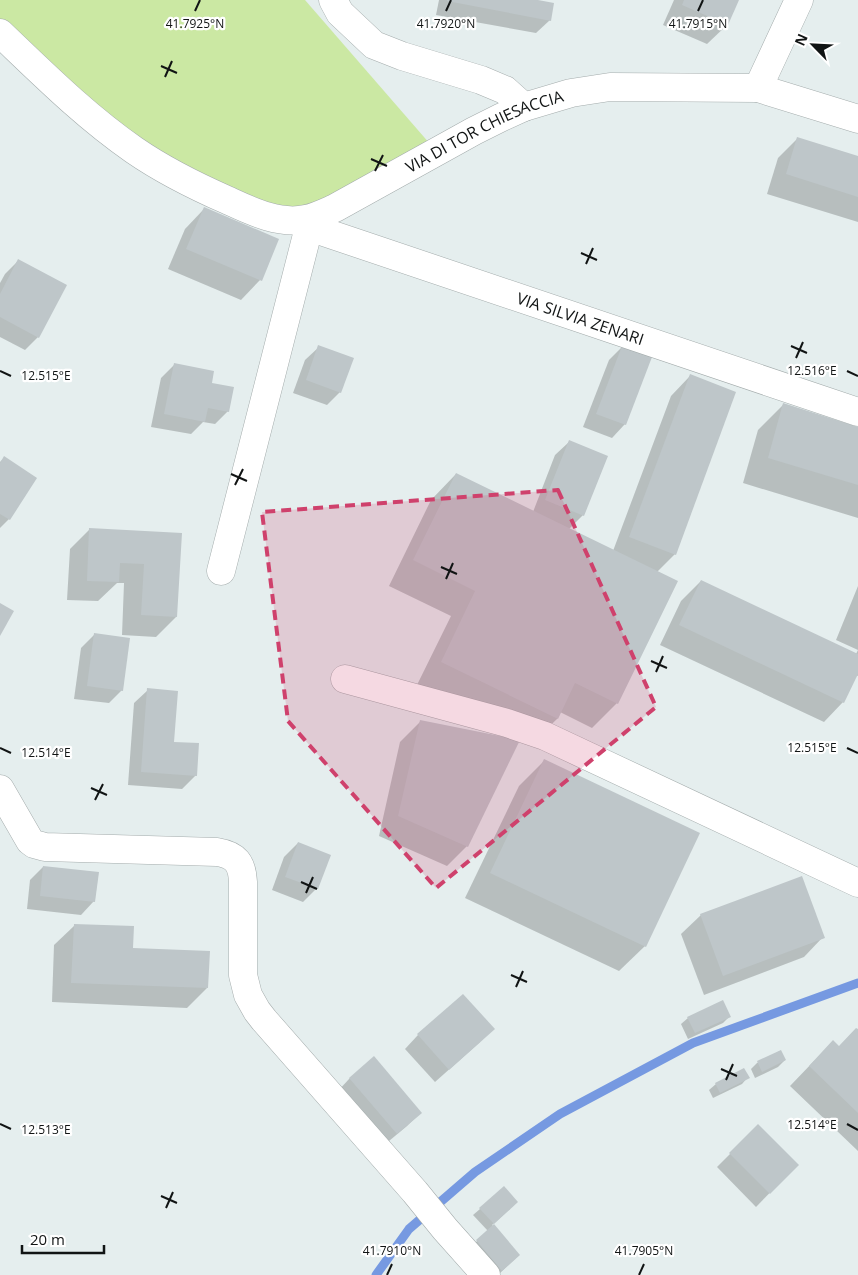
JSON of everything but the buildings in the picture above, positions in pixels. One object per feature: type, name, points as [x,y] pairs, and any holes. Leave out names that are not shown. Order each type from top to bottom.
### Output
[{"type":"street","points":[[333,0],[340,13],[374,45],[505,90],[524,107]]},
{"type":"street","points":[[758,88],[798,0]]},
{"type":"street","name":"VIA DI TOR CHIESACCIA","points":[[0,33],[60,91],[134,150],[155,164],[198,188],[252,212],[279,219],[308,223],[474,131],[524,107],[570,93],[610,87],[758,88],[858,119]]},
{"type":"street","points":[[220,571],[308,223]]},
{"type":"street","name":"VIA SILVIA ZENARI","points":[[308,223],[858,412]]},
{"type":"street","points":[[345,679],[507,723],[545,736],[858,883]]},
{"type":"street","points":[[0,789],[30,841],[38,845],[45,847],[217,852],[228,855],[237,861],[243,877],[243,975],[248,995],[253,1004],[264,1020],[486,1275]]},
{"type":"highlighted area","points":[[558,490],[656,707],[436,888],[288,721],[262,512]]},
{"type":"green space","points":[[0,0],[305,0],[437,152],[317,216],[192,196],[0,31]]},
{"type":"waterway","points":[[376,1275],[409,1229],[475,1172],[560,1114],[693,1043],[858,983]]}]
